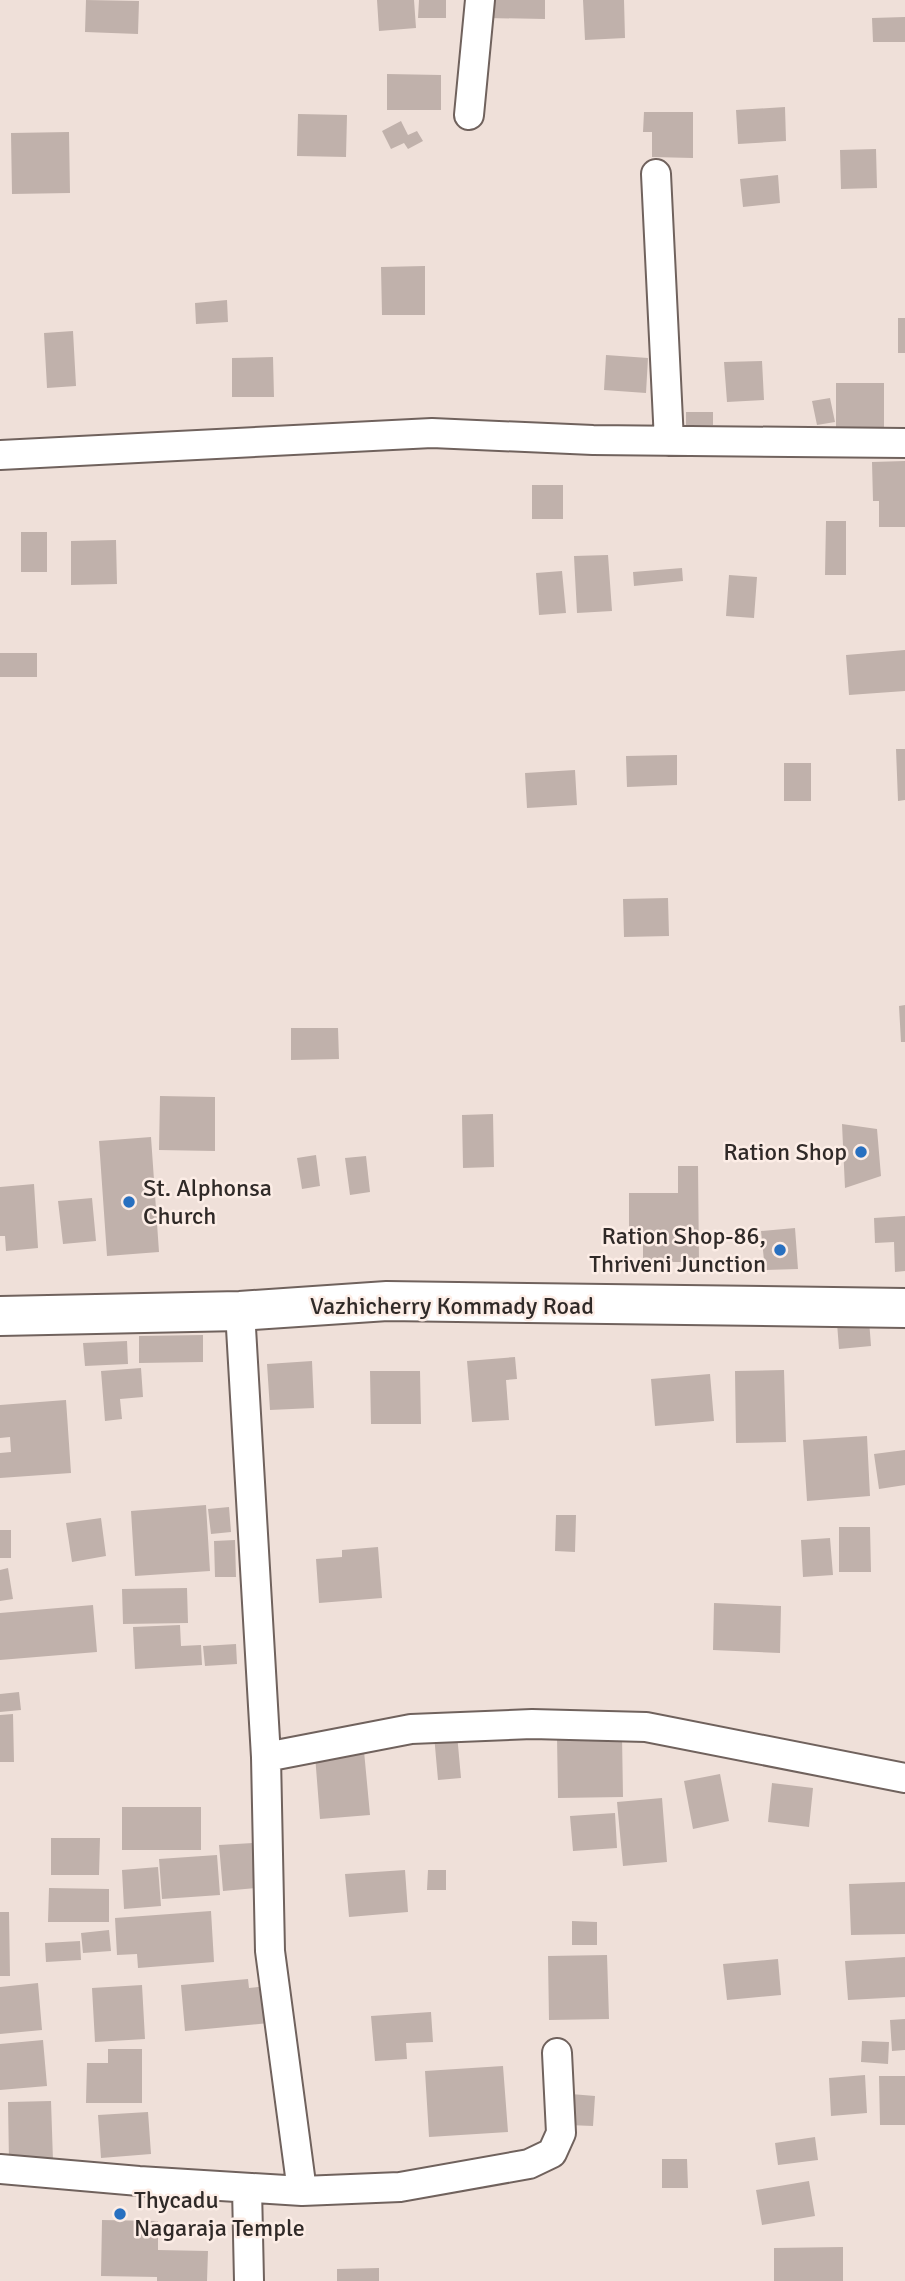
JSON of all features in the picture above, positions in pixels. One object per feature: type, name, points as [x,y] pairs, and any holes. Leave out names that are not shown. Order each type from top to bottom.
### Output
[{"type":"main road","name":"Vazhicherry Kommady Road","points":[[0,1316],[240,1311],[387,1301],[905,1308]]},
{"type":"street","points":[[469,115],[480,0]]},
{"type":"street","points":[[656,174],[668,441]]},
{"type":"street","points":[[0,455],[432,433],[668,441],[905,443]]},
{"type":"street","points":[[240,1311],[266,1757],[270,1951],[302,2191]]},
{"type":"street","points":[[266,1757],[411,1729],[531,1724],[646,1727],[905,1778]]},
{"type":"street","points":[[0,2169],[302,2191],[400,2187],[529,2164],[552,2153],[561,2133],[557,2053]]},
{"type":"street","points":[[247,2188],[249,2281]]},
{"type":"building","points":[[86,0],[139,1],[138,34],[85,32]]},
{"type":"building","points":[[377,0],[414,0],[416,28],[379,31]]},
{"type":"building","points":[[419,0],[446,0],[446,18],[418,18]]},
{"type":"building","points":[[487,0],[545,0],[545,19],[487,18]]},
{"type":"building","points":[[583,0],[624,0],[625,38],[585,40]]},
{"type":"building","points":[[905,17],[905,42],[873,42],[872,18]]},
{"type":"building","points":[[387,74],[441,75],[441,110],[387,110]]},
{"type":"building","points":[[785,107],[786,141],[738,144],[736,110]]},
{"type":"building","points":[[644,112],[693,112],[693,158],[652,157],[652,132],[643,132]]},
{"type":"building","points":[[298,114],[347,115],[346,157],[297,156]]},
{"type":"building","points":[[401,121],[408,135],[417,131],[423,141],[408,149],[404,143],[391,149],[382,131]]},
{"type":"building","points":[[69,132],[70,193],[12,194],[11,133]]},
{"type":"building","points":[[876,149],[877,188],[841,189],[840,150]]},
{"type":"building","points":[[778,175],[780,203],[743,207],[740,179]]},
{"type":"building","points":[[425,266],[425,315],[382,315],[381,267]]},
{"type":"building","points":[[227,300],[228,322],[196,324],[195,303]]},
{"type":"building","points":[[898,318],[905,318],[905,353],[898,353]]},
{"type":"building","points":[[73,331],[76,386],[47,388],[44,333]]},
{"type":"building","points":[[606,355],[648,358],[646,393],[604,390]]},
{"type":"building","points":[[273,357],[274,397],[232,397],[232,358]]},
{"type":"building","points":[[762,361],[764,400],[727,402],[724,362]]},
{"type":"building","points":[[836,383],[884,383],[884,429],[836,429]]},
{"type":"building","points":[[830,398],[835,422],[817,425],[812,401]]},
{"type":"building","points":[[686,412],[713,412],[713,425],[686,425]]},
{"type":"building","points":[[905,461],[905,527],[879,527],[879,501],[873,501],[872,462]]},
{"type":"building","points":[[532,485],[563,485],[563,519],[532,519]]},
{"type":"building","points":[[826,521],[846,521],[846,575],[825,575]]},
{"type":"building","points":[[21,532],[47,532],[47,572],[21,572]]},
{"type":"building","points":[[116,540],[117,584],[71,585],[71,541]]},
{"type":"building","points":[[608,555],[612,611],[577,613],[574,556]]},
{"type":"building","points":[[682,568],[683,581],[634,586],[633,572]]},
{"type":"building","points":[[562,571],[566,613],[539,615],[536,573]]},
{"type":"building","points":[[729,575],[757,577],[754,618],[726,616]]},
{"type":"building","points":[[905,650],[905,691],[849,695],[846,655]]},
{"type":"building","points":[[0,653],[37,653],[37,677],[0,677]]},
{"type":"building","points":[[896,749],[905,749],[905,800],[898,801]]},
{"type":"building","points":[[677,755],[677,785],[627,787],[626,756]]},
{"type":"building","points":[[784,763],[811,763],[811,801],[784,801]]},
{"type":"building","points":[[575,770],[577,805],[527,808],[525,773]]},
{"type":"building","points":[[668,898],[669,936],[624,937],[623,899]]},
{"type":"building","points":[[905,1005],[905,1042],[901,1042],[899,1006]]},
{"type":"building","points":[[291,1028],[338,1028],[339,1059],[291,1060]]},
{"type":"building","points":[[160,1096],[215,1097],[215,1151],[159,1150]]},
{"type":"building","points":[[493,1114],[494,1167],[463,1168],[462,1115]]},
{"type":"building","name":"Ration Shop","points":[[842,1124],[877,1129],[881,1176],[845,1188]]},
{"type":"building","name":"St. Alphonsa Church","points":[[151,1137],[159,1252],[107,1256],[99,1141]]},
{"type":"building","points":[[316,1155],[320,1186],[302,1189],[297,1158]]},
{"type":"building","points":[[366,1156],[370,1192],[350,1195],[345,1158]]},
{"type":"building","points":[[678,1166],[698,1166],[699,1262],[643,1262],[643,1233],[629,1233],[629,1193],[678,1193]]},
{"type":"building","points":[[34,1184],[38,1248],[6,1251],[5,1236],[0,1236],[0,1187]]},
{"type":"building","points":[[92,1198],[96,1241],[63,1244],[58,1201]]},
{"type":"building","points":[[905,1216],[905,1271],[895,1272],[894,1242],[875,1243],[874,1218]]},
{"type":"building","name":"Ration Shop-86, Thriveni Junction","points":[[795,1228],[798,1269],[765,1270],[761,1231]]},
{"type":"building","points":[[869,1320],[871,1346],[839,1349],[837,1323]]},
{"type":"building","points":[[203,1335],[203,1362],[139,1363],[139,1336]]},
{"type":"building","points":[[127,1341],[128,1364],[85,1366],[83,1343]]},
{"type":"building","points":[[515,1357],[517,1379],[506,1380],[509,1420],[472,1422],[467,1361]]},
{"type":"building","points":[[312,1361],[314,1408],[270,1410],[267,1364]]},
{"type":"building","points":[[141,1368],[143,1397],[120,1399],[122,1419],[105,1421],[101,1371]]},
{"type":"building","points":[[784,1370],[786,1442],[736,1443],[735,1371]]},
{"type":"building","points":[[370,1371],[420,1371],[421,1424],[371,1424]]},
{"type":"building","points":[[710,1374],[714,1421],[655,1426],[651,1379]]},
{"type":"building","points":[[66,1400],[71,1473],[0,1478],[0,1453],[11,1452],[10,1437],[0,1438],[0,1405]]},
{"type":"building","points":[[867,1436],[870,1496],[807,1501],[803,1440]]},
{"type":"building","points":[[905,1450],[905,1485],[879,1489],[874,1454]]},
{"type":"building","points":[[206,1505],[210,1571],[135,1576],[131,1511]]},
{"type":"building","points":[[229,1507],[231,1532],[211,1534],[208,1509]]},
{"type":"building","points":[[556,1515],[576,1515],[575,1552],[555,1551]]},
{"type":"building","points":[[101,1518],[106,1556],[72,1562],[66,1523]]},
{"type":"building","points":[[839,1527],[870,1527],[871,1572],[839,1572]]},
{"type":"building","points":[[0,1530],[11,1530],[11,1558],[0,1558]]},
{"type":"building","points":[[830,1538],[833,1575],[803,1577],[801,1540]]},
{"type":"building","points":[[235,1540],[236,1577],[215,1577],[214,1541]]},
{"type":"building","points":[[378,1547],[382,1598],[319,1603],[316,1559],[342,1557],[342,1550]]},
{"type":"building","points":[[8,1568],[13,1599],[0,1601],[0,1570]]},
{"type":"building","points":[[187,1588],[188,1623],[123,1624],[122,1589]]},
{"type":"building","points":[[714,1603],[781,1606],[780,1653],[713,1650]]},
{"type":"building","points":[[93,1605],[97,1652],[0,1660],[0,1613]]},
{"type":"building","points":[[180,1625],[181,1646],[201,1645],[202,1665],[135,1669],[133,1627]]},
{"type":"building","points":[[236,1644],[237,1664],[205,1666],[203,1646]]},
{"type":"building","points":[[19,1692],[21,1710],[0,1712],[0,1694]]},
{"type":"building","points":[[13,1714],[14,1762],[0,1762],[0,1715]]},
{"type":"building","points":[[457,1734],[461,1778],[438,1780],[434,1735]]},
{"type":"building","points":[[622,1735],[623,1797],[558,1798],[557,1736]]},
{"type":"building","points":[[364,1751],[370,1815],[320,1819],[315,1755]]},
{"type":"building","points":[[720,1774],[729,1821],[693,1829],[684,1781]]},
{"type":"building","points":[[772,1783],[813,1788],[809,1827],[768,1822]]},
{"type":"building","points":[[662,1798],[667,1862],[623,1866],[617,1802]]},
{"type":"building","points":[[122,1807],[201,1807],[201,1850],[122,1850]]},
{"type":"building","points":[[615,1813],[617,1848],[573,1851],[570,1816]]},
{"type":"building","points":[[51,1838],[100,1838],[99,1875],[51,1875]]},
{"type":"building","points":[[253,1843],[256,1888],[223,1891],[219,1845]]},
{"type":"building","points":[[217,1855],[220,1895],[162,1899],[159,1859]]},
{"type":"building","points":[[158,1867],[161,1906],[124,1909],[122,1870]]},
{"type":"building","points":[[405,1870],[408,1912],[349,1917],[345,1874]]},
{"type":"building","points":[[428,1870],[446,1870],[446,1890],[427,1890]]},
{"type":"building","points":[[905,1882],[905,1934],[851,1935],[849,1884]]},
{"type":"building","points":[[49,1888],[109,1889],[109,1922],[48,1922]]},
{"type":"building","points":[[211,1911],[214,1962],[138,1968],[137,1954],[117,1955],[115,1918]]},
{"type":"building","points":[[0,1912],[9,1912],[10,1976],[0,1976]]},
{"type":"building","points":[[572,1921],[597,1922],[597,1945],[572,1945]]},
{"type":"building","points":[[109,1930],[111,1951],[83,1953],[81,1933]]},
{"type":"building","points":[[80,1941],[81,1960],[46,1962],[45,1943]]},
{"type":"building","points":[[607,1955],[609,2019],[549,2020],[548,1956]]},
{"type":"building","points":[[905,1957],[905,1997],[848,2000],[845,1961]]},
{"type":"building","points":[[778,1959],[781,1995],[727,2000],[723,1964]]},
{"type":"building","points":[[248,1979],[249,1988],[266,1986],[269,2023],[185,2031],[181,1985]]},
{"type":"building","points":[[38,1983],[42,2030],[0,2034],[0,1987]]},
{"type":"building","points":[[142,1985],[145,2039],[95,2042],[92,1988]]},
{"type":"building","points":[[431,2012],[433,2042],[406,2043],[407,2059],[375,2061],[371,2016]]},
{"type":"building","points":[[905,2019],[905,2050],[892,2051],[890,2020]]},
{"type":"building","points":[[43,2040],[47,2086],[0,2090],[0,2044]]},
{"type":"building","points":[[862,2041],[889,2042],[888,2064],[861,2062]]},
{"type":"building","points":[[108,2049],[142,2049],[142,2103],[86,2103],[87,2063],[108,2063]]},
{"type":"building","points":[[503,2066],[508,2132],[429,2137],[425,2071]]},
{"type":"building","points":[[865,2075],[867,2113],[831,2116],[829,2078]]},
{"type":"building","points":[[879,2076],[905,2076],[905,2125],[880,2125]]},
{"type":"building","points":[[571,2094],[595,2096],[593,2126],[568,2125]]},
{"type":"building","points":[[51,2101],[53,2161],[9,2162],[8,2102]]},
{"type":"building","points":[[148,2112],[151,2154],[101,2158],[98,2115]]},
{"type":"building","points":[[815,2137],[818,2160],[778,2165],[775,2143]]},
{"type":"building","points":[[662,2159],[687,2159],[688,2188],[662,2188]]},
{"type":"building","points":[[809,2181],[815,2216],[762,2225],[756,2190]]},
{"type":"building","points":[[102,2220],[158,2221],[158,2250],[208,2251],[207,2281],[157,2281],[157,2277],[101,2276]]},
{"type":"building","points":[[843,2247],[843,2281],[774,2281],[774,2248]]},
{"type":"building","points":[[379,2268],[379,2281],[337,2281],[337,2269]]},
{"type":"place","name":"Ration Shop","points":[[861,1152]]},
{"type":"place","name":"St. Alphonsa Church","points":[[129,1202]]},
{"type":"place","name":"Ration Shop-86, Thriveni Junction","points":[[780,1250]]},
{"type":"place","name":"Thycadu Nagaraja Temple","points":[[120,2214]]}]
